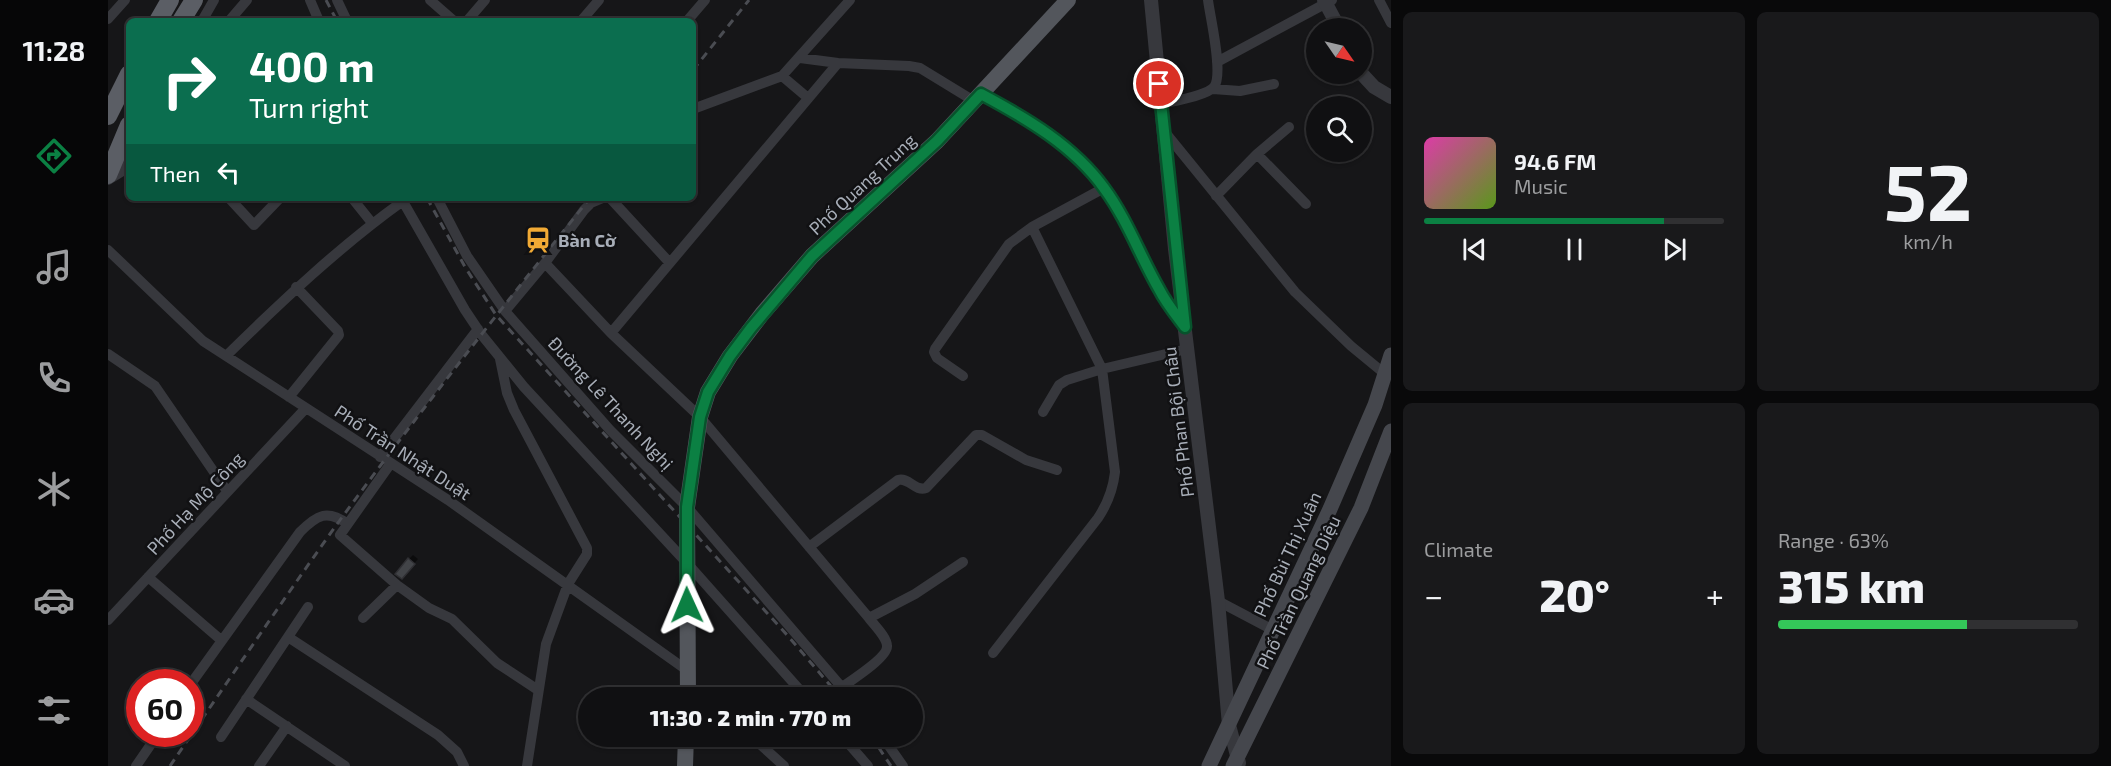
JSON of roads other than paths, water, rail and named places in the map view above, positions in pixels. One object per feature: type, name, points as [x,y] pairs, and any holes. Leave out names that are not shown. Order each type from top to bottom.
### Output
[{"type":"highway","points":[[160,18],[170,0]]},
{"type":"highway","points":[[184,18],[194,0]]},
{"type":"highway","points":[[108,116],[126,80]]},
{"type":"highway","points":[[108,175],[126,132]]},
{"type":"main road","name":"Phố Quang Trung","points":[[688,687],[687,507],[700,417],[708,392],[730,356],[762,314],[812,256],[937,141],[1068,0]]},
{"type":"main road","name":"Phố Bùi Thị Xuân","points":[[1209,766],[1341,484],[1375,405],[1391,356]]},
{"type":"main road","name":"Phố Trần Quang Diệu","points":[[1237,762],[1361,508],[1391,431]]},
{"type":"main road","points":[[1341,484],[1367,492]]},
{"type":"main road","points":[[685,766],[686,747]]},
{"type":"street","points":[[108,19],[125,0]]},
{"type":"street","points":[[204,18],[214,0]]},
{"type":"street","points":[[232,18],[247,0]]},
{"type":"street","points":[[310,0],[318,18]]},
{"type":"street","points":[[337,0],[346,18]]},
{"type":"street","points":[[430,0],[451,18]]},
{"type":"street","points":[[470,18],[485,0]]},
{"type":"street","points":[[584,18],[599,0]]},
{"type":"street","points":[[690,18],[705,0]]},
{"type":"street","points":[[696,108],[782,76],[850,0]]},
{"type":"street","points":[[1208,0],[1217,62],[1217,81],[1213,88]]},
{"type":"street","points":[[1379,0],[1391,23]]},
{"type":"street","name":"Phố Phan Bội Châu","points":[[1154,1],[1161,104],[1185,327],[1218,601],[1229,725],[1237,762]]},
{"type":"street","points":[[1217,62],[1327,1],[1335,18]]},
{"type":"street","points":[[800,58],[838,63],[920,68],[1027,121],[1061,144],[1081,161],[1104,188],[1159,290],[1185,327]]},
{"type":"street","points":[[610,333],[838,63]]},
{"type":"street","points":[[782,76],[808,98]]},
{"type":"street","points":[[1161,104],[1198,95],[1213,88],[1240,91],[1274,84]]},
{"type":"street","points":[[1371,84],[1390,94]]},
{"type":"street","points":[[1216,196],[1257,154],[1289,127]]},
{"type":"street","points":[[1164,131],[1294,292],[1351,346],[1385,374]]},
{"type":"street","points":[[1257,154],[1306,204]]},
{"type":"street","points":[[108,181],[121,172],[126,164]]},
{"type":"street","points":[[963,376],[937,358],[934,352],[1002,254],[1021,234],[1104,188]]},
{"type":"street","points":[[232,201],[254,225],[276,201]]},
{"type":"street","points":[[354,201],[372,223]]},
{"type":"street","points":[[226,356],[296,287],[401,201]]},
{"type":"street","points":[[403,201],[447,281],[478,328],[524,387],[686,562],[797,687]]},
{"type":"street","name":"Đường Lê Thanh Nghị","points":[[439,201],[467,256],[505,312],[610,430],[687,507],[842,687]]},
{"type":"street","points":[[505,312],[585,210],[596,201]]},
{"type":"street","points":[[613,201],[669,262]]},
{"type":"street","points":[[993,653],[1098,518],[1107,504],[1113,487],[1115,464],[1102,369],[1032,227]]},
{"type":"street","name":"Phố Trần Nhật Duật","points":[[108,250],[202,340],[391,463],[568,584],[688,671]]},
{"type":"street","points":[[545,263],[610,333],[700,417],[869,618],[886,642],[887,649],[882,657],[842,687]]},
{"type":"street","points":[[289,397],[338,338],[339,333],[296,287]]},
{"type":"street","points":[[380,457],[478,328]]},
{"type":"street","points":[[1043,412],[1059,385],[1067,380],[1102,369],[1188,349]]},
{"type":"street","points":[[108,354],[155,386],[227,491]]},
{"type":"street","points":[[500,357],[507,393],[514,410],[586,548],[585,559],[568,584],[546,644],[527,766]]},
{"type":"street","name":"Phố Hạ Mộ Công","points":[[108,621],[306,408]]},
{"type":"street","points":[[809,546],[898,480],[905,479],[918,488],[926,488],[976,435],[982,435],[1026,460],[1057,470]]},
{"type":"street","points":[[391,463],[340,535],[397,585],[429,608],[452,618],[497,663],[538,690]]},
{"type":"street","points":[[201,669],[300,532],[309,523],[326,515],[334,515],[348,524]]},
{"type":"street","points":[[869,618],[915,594],[963,562]]},
{"type":"street","points":[[148,577],[221,640]]},
{"type":"street","points":[[363,618],[397,585]]},
{"type":"street","points":[[1218,601],[1273,630]]},
{"type":"street","points":[[221,737],[308,607]]},
{"type":"street","points":[[288,637],[438,735],[458,752],[464,766]]},
{"type":"street","points":[[246,699],[345,766]]},
{"type":"street","points":[[259,766],[287,726]]},
{"type":"street","points":[[136,766],[149,747]]},
{"type":"street","points":[[763,747],[784,766]]},
{"type":"street","points":[[852,747],[868,766]]},
{"type":"street","points":[[890,747],[903,766]]},
{"type":"railway","points":[[326,0],[335,18]]},
{"type":"railway","points":[[696,66],[749,0]]},
{"type":"railway","points":[[429,201],[465,267],[496,315],[832,687]]},
{"type":"railway","points":[[170,766],[340,520],[463,358],[588,201]]},
{"type":"railway","points":[[878,747],[891,766]]},
{"type":"place","name":"Bàn Cờ","points":[[538,240]]}]
